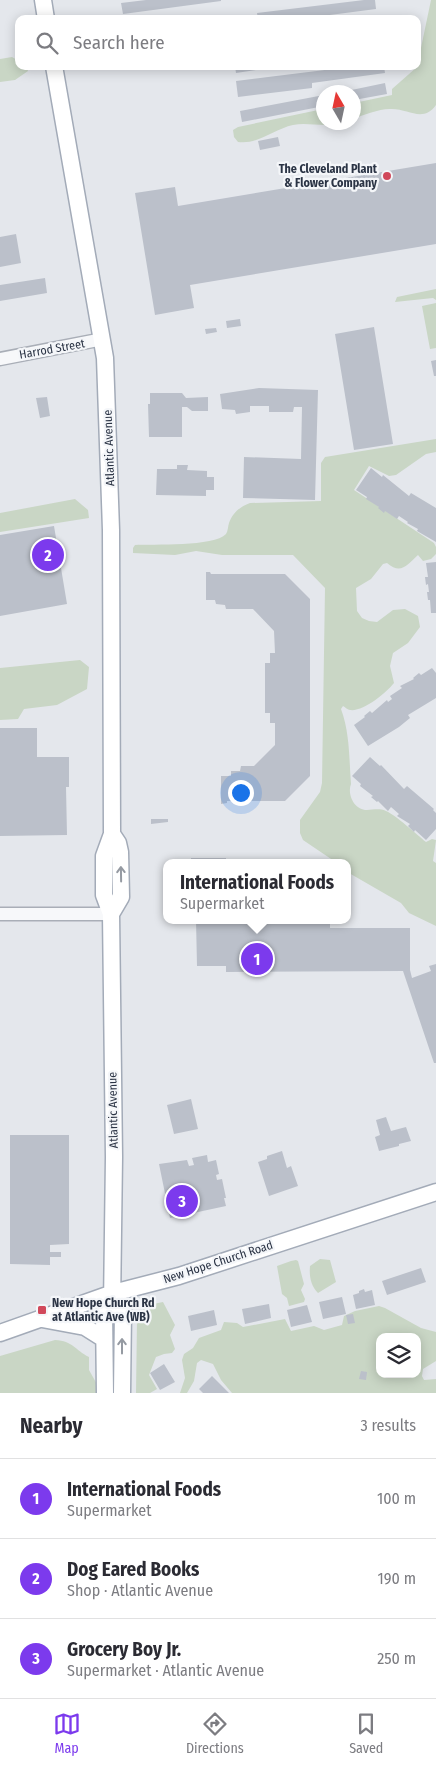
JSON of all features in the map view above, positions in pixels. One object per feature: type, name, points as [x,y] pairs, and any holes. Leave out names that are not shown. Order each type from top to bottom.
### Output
[{"type":"main road","points":[[43,0],[45,15]]},
{"type":"main road","name":"Atlantic Avenue","points":[[55,70],[103,339],[108,421],[111,530],[112,834],[118,843],[120,852],[121,896],[111,914],[114,1157],[112,1300],[104,1313],[105,1393]]},
{"type":"main road","name":"New Hope Church Road","points":[[0,1333],[42,1319],[112,1300],[178,1276],[436,1192]]},
{"type":"main road","name":"Atlantic Avenue","points":[[112,1300],[122,1311],[122,1393]]},
{"type":"main road","points":[[42,1319],[85,1327],[104,1340]]},
{"type":"street","name":"Harrod Street","points":[[0,359],[103,339]]},
{"type":"street","points":[[0,914],[111,914]]},
{"type":"green space","points":[[431,0],[436,0],[436,105],[426,113],[421,114],[387,109],[361,116],[361,102],[392,95],[392,89],[414,70],[421,70],[421,48]]},
{"type":"green space","points":[[12,57],[15,59],[15,70],[28,71],[15,80],[0,82],[0,59]]},
{"type":"green space","points":[[316,110],[316,124],[293,125],[252,141],[238,142],[234,137],[233,130],[238,127]]},
{"type":"green space","points":[[436,289],[436,300],[433,298],[395,302],[397,297]]},
{"type":"green space","points":[[436,303],[436,348],[430,349],[422,306]]},
{"type":"green space","points":[[436,439],[436,452],[426,454],[396,475],[389,476],[369,466],[354,490],[434,543],[436,554],[431,559],[423,561],[418,555],[407,565],[400,568],[392,567],[387,563],[383,564],[371,579],[356,588],[357,611],[362,618],[377,622],[393,610],[405,609],[418,616],[420,627],[408,643],[393,653],[390,666],[394,683],[368,705],[355,710],[347,709],[343,706],[341,709],[349,746],[350,792],[355,804],[362,809],[386,811],[426,842],[432,839],[436,840],[433,861],[436,863],[436,926],[409,913],[401,903],[351,874],[351,859],[331,859],[303,840],[300,833],[300,820],[320,792],[322,783],[325,588],[293,555],[222,555],[196,551],[175,555],[133,553],[135,545],[197,543],[219,538],[226,534],[229,523],[235,513],[250,503],[321,501],[321,463],[325,457]]},
{"type":"green space","points":[[75,499],[88,510],[89,518],[0,532],[0,513]]},
{"type":"green space","points":[[80,660],[89,667],[87,689],[57,705],[24,709],[18,719],[0,720],[0,668]]},
{"type":"green space","points":[[320,1259],[330,1260],[336,1282],[318,1293],[311,1281],[310,1266]]},
{"type":"green space","points":[[298,1261],[304,1284],[301,1290],[305,1299],[304,1302],[289,1306],[287,1298],[282,1294],[277,1266]]},
{"type":"green space","points":[[163,1302],[175,1325],[170,1335],[175,1349],[172,1353],[156,1357],[149,1375],[157,1389],[150,1393],[136,1393],[137,1320],[144,1309]]},
{"type":"green space","points":[[379,1306],[421,1328],[436,1332],[436,1361],[423,1369],[422,1376],[424,1380],[436,1379],[436,1393],[232,1393],[221,1380],[213,1364],[201,1360],[197,1363],[194,1381],[187,1393],[180,1393],[185,1378],[182,1360],[184,1354],[193,1348],[199,1338],[221,1330],[224,1322],[237,1323],[243,1327],[285,1319],[291,1331],[314,1326],[324,1330],[342,1325],[344,1316],[355,1311]]},
{"type":"green space","points":[[55,1340],[70,1344],[89,1357],[89,1370],[98,1386],[98,1393],[0,1393],[0,1356]]},
{"type":"building","points":[[146,0],[221,1],[123,14],[121,3]]},
{"type":"building","points":[[364,0],[375,0],[376,9],[330,15],[257,15],[257,13]]},
{"type":"building","points":[[236,70],[256,70],[236,73]]},
{"type":"building","points":[[325,70],[385,70],[385,73],[312,83],[312,88],[238,97],[236,81]]},
{"type":"building","points":[[385,83],[387,94],[361,99],[361,88]]},
{"type":"building","points":[[316,97],[316,108],[242,122],[240,111]]},
{"type":"building","points":[[278,137],[280,146],[260,150],[258,141]]},
{"type":"building","points":[[436,163],[436,244],[190,285],[194,308],[155,315],[135,193],[175,187],[178,206]]},
{"type":"building","points":[[16,234],[21,263],[0,267],[0,237]]},
{"type":"building","points":[[45,278],[47,293],[0,301],[0,285]]},
{"type":"building","points":[[240,319],[241,326],[227,328],[226,321]]},
{"type":"building","points":[[374,327],[393,444],[354,450],[335,334]]},
{"type":"building","points":[[216,328],[217,332],[206,334],[205,329]]},
{"type":"building","points":[[436,360],[436,376],[434,376],[431,361]]},
{"type":"building","points":[[259,388],[318,390],[315,500],[243,498],[244,457],[301,459],[302,407],[294,407],[293,412],[269,412],[269,406],[250,406],[250,412],[236,414],[235,410],[222,409],[220,394]]},
{"type":"building","points":[[150,393],[182,393],[186,398],[208,397],[208,411],[192,411],[187,407],[182,407],[182,437],[149,437],[148,404],[150,404]]},
{"type":"building","points":[[47,397],[50,416],[40,418],[36,398]]},
{"type":"building","points":[[177,465],[188,465],[187,470],[207,471],[207,477],[214,477],[214,490],[206,490],[206,496],[156,495],[157,469],[177,469]]},
{"type":"building","points":[[371,468],[409,496],[411,493],[436,508],[436,542],[417,531],[418,529],[399,516],[397,519],[385,511],[384,513],[379,507],[366,499],[367,497],[356,490]]},
{"type":"building","points":[[54,526],[67,604],[0,616],[0,535]]},
{"type":"building","points":[[436,562],[436,613],[431,613],[427,592],[429,592],[428,584],[426,585],[425,577],[428,577],[426,563]]},
{"type":"building","points":[[206,572],[211,574],[285,574],[310,599],[310,776],[285,801],[227,801],[227,803],[221,804],[221,776],[231,776],[231,771],[240,771],[241,766],[254,766],[275,745],[275,723],[270,723],[270,713],[265,713],[265,663],[270,663],[270,653],[275,653],[274,631],[253,609],[226,609],[225,605],[216,604],[215,600],[206,600]]},
{"type":"building","points":[[432,668],[436,673],[436,698],[408,715],[410,718],[399,727],[368,746],[354,725],[370,711],[372,713],[387,700],[388,702],[392,699],[390,696],[402,688],[400,686],[414,679],[419,673],[421,675]]},
{"type":"building","points":[[0,728],[37,728],[37,757],[69,757],[69,787],[66,787],[67,835],[0,836]]},
{"type":"building","points":[[370,757],[381,765],[404,789],[407,786],[434,809],[436,813],[436,829],[426,840],[408,826],[410,824],[397,816],[399,814],[391,807],[388,811],[371,797],[373,796],[360,786],[361,784],[352,776]]},
{"type":"building","points":[[151,819],[168,819],[168,822],[151,824]]},
{"type":"building","points":[[191,858],[226,858],[226,859]]},
{"type":"building","points":[[196,924],[330,924],[330,928],[410,928],[410,970],[412,978],[431,971],[429,966],[436,964],[436,1063],[434,1063],[403,971],[226,972],[226,966],[197,966]]},
{"type":"building","points":[[191,1099],[198,1129],[174,1134],[167,1105]]},
{"type":"building","points":[[386,1117],[391,1131],[406,1127],[411,1141],[379,1151],[375,1137],[380,1135],[376,1120]]},
{"type":"building","points":[[10,1135],[69,1135],[69,1244],[50,1245],[50,1252],[61,1252],[61,1257],[50,1257],[50,1265],[10,1264]]},
{"type":"building","points":[[282,1151],[287,1168],[291,1166],[298,1186],[269,1196],[258,1162],[267,1159],[267,1156]]},
{"type":"building","points":[[207,1155],[208,1162],[216,1160],[219,1174],[216,1175],[217,1180],[222,1179],[226,1206],[170,1218],[159,1164],[187,1160],[189,1166],[194,1165],[192,1158]]},
{"type":"building","points":[[421,1268],[426,1282],[387,1295],[382,1281]]},
{"type":"building","points":[[364,1289],[365,1292],[372,1290],[375,1305],[356,1309],[353,1295]]},
{"type":"building","points":[[342,1297],[346,1314],[323,1319],[319,1302]]},
{"type":"building","points":[[269,1304],[271,1318],[245,1324],[242,1309]]},
{"type":"building","points":[[307,1305],[312,1322],[291,1327],[287,1310]]},
{"type":"building","points":[[214,1310],[217,1325],[191,1331],[188,1316]]},
{"type":"building","points":[[353,1314],[355,1323],[348,1324],[346,1315]]},
{"type":"building","points":[[164,1364],[175,1382],[160,1390],[150,1373]]},
{"type":"building","points":[[361,1371],[367,1372],[366,1380],[359,1379]]},
{"type":"building","points":[[212,1376],[229,1393],[203,1393],[199,1389]]},
{"type":"place","name":"The Cleveland Plant & Flower Company","points":[[387,176]]},
{"type":"place","name":"Dog Eared Books","points":[[48,555]]},
{"type":"place","name":"International Foods","points":[[257,959]]},
{"type":"place","name":"Grocery Boy Jr.","points":[[182,1201]]},
{"type":"place","name":"New Hope Church Rd at Atlantic Ave (WB)","points":[[42,1310]]}]
